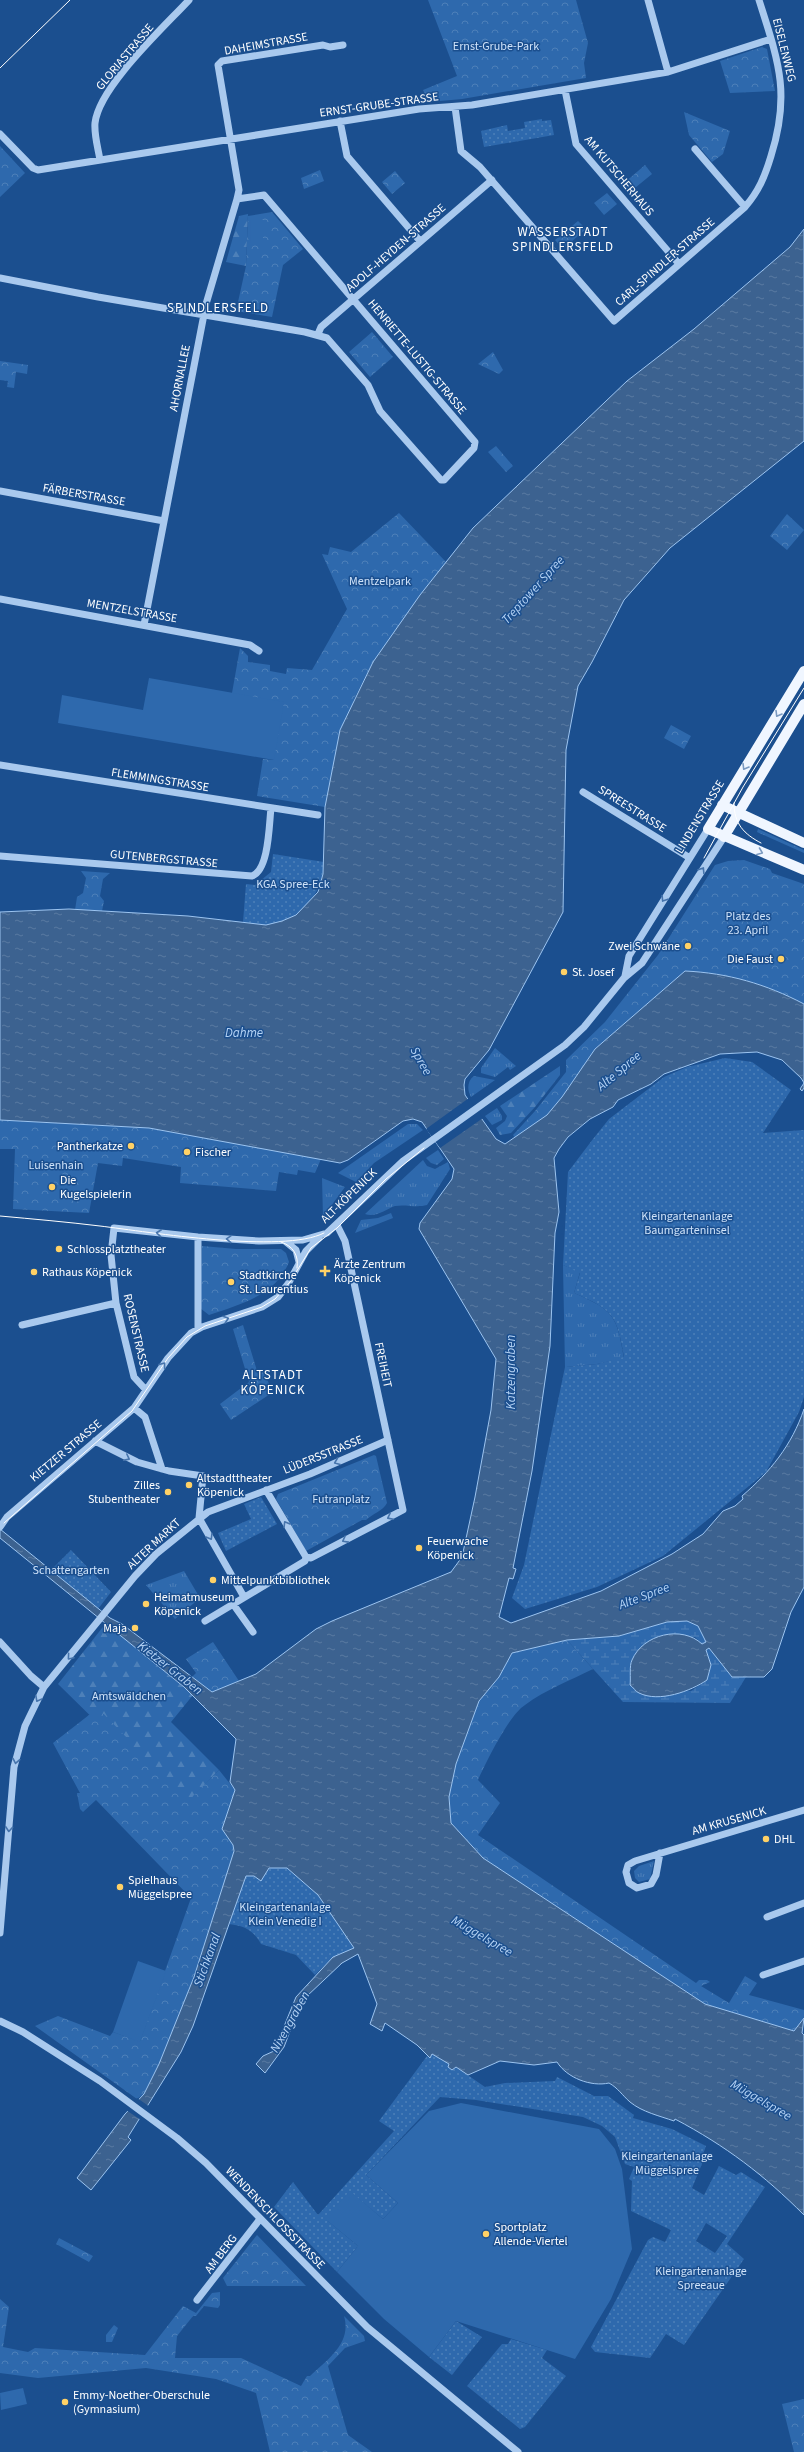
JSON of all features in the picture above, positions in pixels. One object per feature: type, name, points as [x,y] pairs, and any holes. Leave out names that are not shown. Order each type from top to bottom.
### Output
[{"type":"main road","name":"LINDENSTRASSE","points":[[708,829],[804,671]]},
{"type":"main road","name":"LINDENSTRASSE","points":[[724,837],[804,704]]},
{"type":"main road","points":[[722,805],[804,843]]},
{"type":"main road","points":[[708,829],[804,870]]},
{"type":"street","name":"GLORIASTRASSE","points":[[100,160],[95,124],[98,109],[110,89],[189,0]]},
{"type":"street","points":[[648,0],[668,72]]},
{"type":"street","name":"EISELENWEG","points":[[759,0],[780,69],[783,93],[780,124],[772,152]]},
{"type":"street","name":"ERNST-GRUBE-STRASSE","points":[[0,134],[33,168],[38,170],[229,138],[419,109],[455,107],[566,90],[668,72],[771,39]]},
{"type":"street","name":"DAHEIMSTRASSE","points":[[229,138],[218,65],[222,61],[323,45],[330,47],[343,45]]},
{"type":"street","name":"AM KUTSCHERHAUS","points":[[566,90],[576,144],[679,264]]},
{"type":"street","name":"CARL-SPINDLER-STRASSE","points":[[455,107],[461,151],[492,180],[614,321],[745,207],[762,184],[772,152]]},
{"type":"street","points":[[340,121],[347,156],[420,241]]},
{"type":"street","name":"AHORNALLEE","points":[[144,624],[203,315],[237,199],[238,190],[229,138]]},
{"type":"street","points":[[695,149],[745,207]]},
{"type":"street","name":"ADOLF-HEYDEN-STRASSE","points":[[318,334],[321,327],[492,180]]},
{"type":"street","name":"HENRIETTE-LUSTIG-STRASSE","points":[[237,199],[264,195],[474,442],[474,448],[444,480],[441,480],[379,409],[368,385],[358,373],[327,338],[318,334]]},
{"type":"street","points":[[0,278],[203,315],[318,334]]},
{"type":"street","name":"FÄRBERSTRASSE","points":[[0,491],[164,521]]},
{"type":"street","name":"MENTZELSTRASSE","points":[[0,599],[250,644],[259,651]]},
{"type":"street","name":"FLEMMINGSTRASSE","points":[[0,765],[318,815]]},
{"type":"street","name":"SPREESTRASSE","points":[[583,792],[690,858]]},
{"type":"street","name":"GUTENBERGSTRASSE","points":[[0,856],[252,876],[258,874],[264,865],[271,808]]},
{"type":"street","name":"LINDENSTRASSE","points":[[624,978],[629,956],[708,829]]},
{"type":"street","name":"LINDENSTRASSE","points":[[486,1102],[565,1045],[584,1027],[624,978],[642,963],[724,837]]},
{"type":"street","name":"ALT-KÖPENICK","points":[[114,1228],[198,1237],[283,1241],[307,1239],[327,1233],[338,1225],[392,1170],[486,1102]]},
{"type":"street","name":"FREIHEIT","points":[[306,1557],[311,1558],[403,1510],[345,1241],[338,1225]]},
{"type":"street","name":"ROSENSTRASSE","points":[[114,1228],[111,1255],[116,1303],[134,1377],[146,1390]]},
{"type":"street","points":[[198,1237],[198,1328],[255,1310],[272,1301],[288,1284],[298,1264],[310,1246],[327,1233]]},
{"type":"street","points":[[283,1241],[291,1244],[296,1250],[298,1264]]},
{"type":"street","points":[[22,1325],[116,1303]]},
{"type":"street","name":"KIETZER STRASSE","points":[[0,1527],[7,1516],[134,1408],[182,1341],[198,1328]]},
{"type":"street","points":[[134,1408],[145,1417],[162,1469]]},
{"type":"street","name":"LÜDERSSTRASSE","points":[[199,1518],[215,1509],[266,1490],[388,1440]]},
{"type":"street","points":[[95,1441],[133,1461],[162,1469]]},
{"type":"street","name":"ALTER MARKT","points":[[162,1469],[202,1476],[199,1518],[244,1597]]},
{"type":"street","points":[[205,1621],[305,1561],[306,1557],[266,1490]]},
{"type":"street","name":"ALTER MARKT","points":[[0,1933],[14,1767],[25,1726],[44,1687],[96,1624],[152,1558],[199,1518]]},
{"type":"street","points":[[234,1604],[252,1632]]},
{"type":"street","points":[[0,1642],[31,1676],[44,1687]]},
{"type":"street","name":"AM KRUSENICK","points":[[660,1853],[656,1875],[651,1884],[637,1888],[629,1883],[626,1872],[628,1865],[660,1853],[804,1810]]},
{"type":"street","points":[[767,1917],[804,1903]]},
{"type":"street","points":[[763,1975],[804,1961]]},
{"type":"street","name":"WENDENSCHLOSSSTRASSE","points":[[0,2021],[40,2042],[122,2096],[157,2122],[206,2163],[367,2327],[518,2452]]},
{"type":"street","name":"AM BERG","points":[[197,2300],[260,2219]]},
{"type":"green space","name":"Ernst-Grube-Park","points":[[428,0],[576,0],[588,43],[584,63],[586,78],[462,99],[429,102],[423,90],[457,76]]},
{"type":"green space","points":[[762,47],[767,49],[775,91],[730,93],[720,61]]},
{"type":"green space","points":[[684,112],[730,131],[723,154],[712,162],[689,135]]},
{"type":"green space","points":[[542,119],[542,121],[551,120],[554,135],[484,147],[481,131],[507,125],[508,131],[525,128],[524,122]]},
{"type":"green space","points":[[0,146],[25,173],[0,197]]},
{"type":"green space","points":[[645,165],[652,174],[630,192],[623,184]]},
{"type":"green space","points":[[320,170],[324,181],[304,189],[301,178]]},
{"type":"green space","points":[[395,171],[405,183],[392,194],[382,182]]},
{"type":"green space","points":[[607,193],[617,204],[604,215],[594,203]]},
{"type":"green space","points":[[272,212],[303,249],[283,265],[272,317],[236,311],[246,266],[248,216]]},
{"type":"green space","points":[[248,214],[246,266],[226,262],[239,216]]},
{"type":"green space","points":[[250,220],[263,220],[263,243],[251,243]]},
{"type":"green space","points":[[578,221],[586,229],[563,249],[555,240]]},
{"type":"green space","points":[[372,332],[393,357],[370,377],[349,352]]},
{"type":"green space","points":[[493,352],[503,370],[499,374],[478,364]]},
{"type":"green space","points":[[0,361],[28,365],[27,374],[16,372],[14,388],[7,387],[8,381],[0,380]]},
{"type":"green space","points":[[496,446],[513,466],[506,472],[488,452]]},
{"type":"green space","name":"Mentzelpark","points":[[399,513],[446,562],[373,662],[354,699],[325,807],[257,796],[263,759],[274,760],[232,693],[240,648],[248,656],[248,662],[270,665],[270,671],[286,674],[287,668],[312,670],[347,609],[322,554],[328,555],[330,547],[351,552]]},
{"type":"green space","points":[[787,514],[804,530],[787,550],[770,536]]},
{"type":"green space","points":[[149,678],[284,702],[274,760],[58,723],[62,695],[143,710]]},
{"type":"green space","points":[[671,725],[691,736],[684,749],[664,738]]},
{"type":"green space","points":[[758,829],[804,850],[804,853],[757,832]]},
{"type":"green space","name":"KGA Spree-Eck","points":[[273,854],[324,862],[323,874],[319,885],[308,904],[300,912],[290,918],[267,925],[243,922],[246,884],[255,885],[271,872]]},
{"type":"green space","name":"Platz des 23. April","points":[[744,860],[770,869],[772,873],[804,884],[804,1004],[761,985],[716,974],[685,971],[595,1049],[562,1097],[547,1115],[515,1138],[513,1135],[535,1111],[566,1072],[566,1060],[605,1022],[658,955],[715,865],[728,861]]},
{"type":"green space","points":[[81,871],[110,873],[103,879],[100,896],[104,901],[102,911],[75,910],[77,897],[83,893],[86,878]]},
{"type":"green space","points":[[495,1048],[516,1066],[510,1070],[508,1067],[495,1077],[481,1073],[481,1068]]},
{"type":"green space","name":"Kleingartenanlage Baumgarteninsel","points":[[725,1058],[752,1062],[791,1090],[763,1133],[804,1130],[804,1397],[799,1412],[766,1472],[663,1556],[597,1587],[525,1609],[512,1598],[524,1565],[565,1367],[597,1364],[624,1357],[619,1332],[611,1316],[597,1304],[574,1293],[580,1273],[563,1265],[568,1172],[609,1119],[664,1077],[687,1067]]},
{"type":"green space","points":[[560,1066],[560,1075],[535,1107],[511,1133],[500,1135],[496,1128],[505,1121],[507,1116],[500,1106]]},
{"type":"green space","points":[[474,1076],[495,1080],[471,1097],[468,1086],[470,1080]]},
{"type":"green space","points":[[497,1108],[502,1116],[502,1120],[492,1125],[485,1116]]},
{"type":"green space","name":"Luisenhain","points":[[0,1120],[149,1128],[321,1159],[315,1173],[298,1170],[297,1175],[279,1172],[276,1191],[180,1183],[181,1167],[123,1158],[122,1166],[98,1163],[89,1213],[13,1209],[15,1149],[0,1149]]},
{"type":"green space","points":[[408,1124],[417,1124],[423,1130],[374,1163],[356,1182],[338,1173]]},
{"type":"green space","points":[[438,1150],[444,1159],[437,1165],[431,1163],[426,1158]]},
{"type":"green space","points":[[423,1160],[427,1166],[435,1169],[448,1162],[450,1169],[427,1205],[395,1206],[377,1214],[365,1214]]},
{"type":"green space","points":[[322,1178],[345,1187],[323,1217]]},
{"type":"green space","points":[[391,1213],[393,1218],[355,1233],[361,1220],[378,1218]]},
{"type":"green space","points":[[202,1246],[236,1249],[281,1249],[286,1253],[289,1262],[283,1274],[266,1291],[245,1302],[209,1315],[200,1308]]},
{"type":"green space","points":[[563,1265],[580,1272],[574,1293],[597,1304],[611,1316],[619,1332],[624,1358],[597,1364],[565,1367]]},
{"type":"green space","points":[[243,1325],[258,1374],[263,1371],[273,1392],[231,1420],[220,1404],[249,1382],[233,1329]]},
{"type":"green space","name":"Futranplatz","points":[[374,1455],[376,1456],[387,1503],[385,1506],[366,1520],[362,1520],[306,1551],[276,1499],[278,1494]]},
{"type":"green space","points":[[261,1497],[277,1524],[226,1551],[218,1533],[251,1519],[244,1504]]},
{"type":"green space","name":"Schattengarten","points":[[71,1550],[111,1592],[98,1609],[50,1571]]},
{"type":"green space","points":[[184,1571],[200,1598],[175,1619],[146,1585]]},
{"type":"green space","points":[[687,1621],[698,1626],[707,1642],[702,1644],[695,1637],[642,1647],[631,1661],[630,1685],[691,1691],[707,1680],[711,1665],[706,1650],[709,1648],[732,1677],[746,1677],[730,1703],[623,1702],[567,1640],[619,1636],[667,1622]]},
{"type":"green space","name":"Amtswäldchen","points":[[106,1623],[193,1695],[171,1722],[219,1770],[186,1804],[113,1738],[58,1684]]},
{"type":"green space","points":[[567,1640],[593,1669],[550,1690],[525,1705],[512,1718],[505,1728],[478,1780],[500,1803],[478,1835],[696,1983],[699,1980],[707,1980],[710,1982],[701,1986],[729,2003],[745,1976],[757,1983],[749,1995],[804,2010],[804,2018],[794,2031],[705,2004],[483,1858],[451,1823],[449,1797],[456,1764],[479,1701],[499,1677],[512,1653]]},
{"type":"green space","points":[[213,1642],[239,1681],[212,1692],[192,1677],[196,1673],[186,1659]]},
{"type":"green space","points":[[98,1708],[130,1741],[128,1744],[186,1803],[219,1770],[235,1790],[222,1829],[233,1845],[233,1856],[194,1977],[159,2064],[144,2094],[137,2099],[35,2026],[58,2016],[110,2036],[113,2032],[140,2041],[191,1898],[96,1800],[83,1812],[80,1809],[77,1793],[80,1793],[53,1743]]},
{"type":"green space","points":[[654,1861],[650,1879],[639,1882],[635,1878],[634,1871],[639,1866]]},
{"type":"green space","name":"Kleingartenanlage Klein Venedig I","points":[[269,1868],[287,1868],[318,1895],[354,1948],[333,1957],[315,1975],[296,1955],[261,1944],[252,1932],[240,1926],[229,1924],[246,1876],[266,1873]]},
{"type":"green space","points":[[138,1961],[166,1971],[140,2042],[113,2032]]},
{"type":"green space","points":[[432,2054],[449,2064],[448,2067],[452,2070],[456,2067],[485,2087],[505,2083],[555,2081],[557,2077],[594,2096],[608,2096],[634,2115],[633,2118],[672,2129],[706,2146],[702,2157],[704,2159],[692,2188],[704,2195],[719,2166],[736,2175],[741,2172],[765,2187],[727,2244],[744,2259],[684,2345],[666,2334],[650,2358],[595,2352],[591,2347],[648,2240],[653,2237],[665,2242],[671,2230],[631,2211],[632,2181],[629,2179],[634,2167],[625,2164],[615,2137],[602,2126],[583,2117],[476,2100],[440,2097],[366,2175],[398,2203],[383,2219],[350,2192],[328,2221],[358,2246],[337,2272],[274,2207],[293,2182],[318,2215],[394,2131],[379,2121],[427,2056],[430,2058]],"holes":[[[706,2223],[727,2236],[715,2253],[696,2241]]]},
{"type":"green space","name":"Sportplatz Allende-Viertel","points":[[461,2103],[599,2129],[615,2149],[622,2169],[632,2249],[611,2299],[575,2359],[456,2321],[429,2357],[384,2319],[337,2272],[358,2246],[324,2218],[350,2191],[383,2219],[398,2203],[366,2175],[429,2111]]},
{"type":"green space","points":[[257,2235],[306,2286],[227,2286],[223,2278]]},
{"type":"green space","points":[[59,2238],[93,2256],[89,2262],[56,2244]]},
{"type":"green space","points":[[220,2292],[220,2305],[218,2308],[204,2306],[196,2316],[193,2316],[177,2336],[175,2358],[241,2358],[301,2386],[307,2376],[310,2376],[331,2357],[342,2342],[346,2326],[344,2316],[364,2336],[365,2341],[345,2348],[328,2366],[348,2435],[372,2452],[270,2452],[256,2393],[216,2379],[146,2368],[38,2378],[0,2373],[0,2299],[9,2307],[3,2347],[28,2352],[35,2348],[145,2355],[183,2306],[196,2313],[212,2293]]},
{"type":"green space","points":[[456,2321],[482,2337],[452,2375],[429,2357]]},
{"type":"green space","points":[[114,2325],[118,2328],[112,2342],[106,2342],[106,2335]]},
{"type":"green space","points":[[511,2339],[547,2350],[542,2358],[566,2376],[525,2427],[520,2429],[467,2386],[502,2344],[508,2344]]},
{"type":"green space","points":[[23,2388],[27,2404],[1,2410],[0,2393]]},
{"type":"green space","points":[[804,2399],[804,2452],[794,2452],[782,2404]]},
{"type":"water","points":[[804,229],[804,441],[670,548],[624,600],[578,686],[566,750],[563,912],[489,1050],[465,1079],[464,1085],[465,1095],[496,1139],[505,1144],[547,1115],[562,1097],[595,1049],[685,971],[716,974],[761,985],[804,1004],[804,1083],[801,1078],[782,1060],[757,1052],[720,1054],[664,1074],[651,1084],[618,1100],[613,1107],[590,1119],[568,1137],[554,1158],[559,1212],[555,1233],[550,1346],[532,1471],[513,1568],[516,1569],[513,1579],[509,1578],[499,1617],[511,1623],[601,1591],[672,1554],[703,1534],[723,1511],[735,1506],[743,1499],[742,1496],[771,1467],[793,1434],[804,1409],[804,1587],[791,1612],[772,1669],[764,1677],[732,1677],[709,1648],[706,1650],[711,1665],[707,1680],[684,1692],[665,1696],[647,1696],[638,1692],[630,1685],[631,1665],[637,1651],[645,1644],[664,1635],[674,1634],[694,1638],[702,1644],[706,1642],[698,1626],[687,1621],[667,1622],[619,1636],[567,1640],[512,1653],[499,1677],[479,1701],[456,1764],[449,1797],[451,1823],[483,1858],[705,2004],[794,2031],[804,2018],[802,2033],[804,2035],[804,2215],[759,2174],[728,2151],[694,2129],[675,2119],[674,2121],[640,2108],[630,2102],[609,2083],[595,2084],[580,2080],[567,2073],[557,2062],[534,2065],[500,2061],[468,2075],[456,2067],[452,2070],[448,2067],[449,2064],[432,2054],[430,2058],[417,2045],[385,2023],[382,2031],[370,2024],[377,2004],[358,1954],[342,1963],[306,1997],[300,2005],[284,2047],[265,2073],[256,2064],[263,2056],[274,2051],[296,1997],[333,1957],[354,1948],[318,1895],[287,1868],[269,1868],[261,1881],[254,1876],[246,1876],[193,2026],[181,2052],[128,2137],[131,2140],[91,2190],[77,2178],[125,2114],[144,2094],[159,2064],[194,1977],[234,1851],[233,1845],[222,1829],[235,1790],[230,1782],[236,1739],[184,1687],[0,1538],[0,1529],[110,1618],[122,1624],[212,1692],[256,1674],[316,1629],[451,1572],[462,1557],[475,1497],[491,1410],[496,1359],[419,1229],[420,1223],[452,1179],[454,1169],[422,1122],[413,1119],[403,1121],[348,1160],[340,1163],[149,1128],[0,1120],[0,912],[69,909],[188,916],[266,925],[282,921],[296,915],[318,892],[323,874],[325,807],[340,730],[373,662],[420,595],[473,528],[627,381],[694,329],[790,247]]},
{"type":"water","points":[[804,1083],[804,1088],[802,1091],[800,1089]]},
{"type":"pier","points":[[469,1098],[483,1118],[440,1148],[426,1129]]},
{"type":"pier","points":[[137,2098],[150,2107],[141,2120],[126,2110]]},
{"type":"tram line","points":[[0,68],[70,0]]},
{"type":"tram line","points":[[704,858],[743,787],[804,688]]},
{"type":"tram line","points":[[734,803],[734,810],[741,828],[761,843]]},
{"type":"tram line","points":[[4,1523],[132,1411],[168,1358],[187,1337],[205,1326],[262,1307],[275,1299],[290,1282],[311,1248],[337,1228],[386,1179],[424,1148]]},
{"type":"tram line","points":[[0,1216],[215,1240],[248,1242],[279,1242],[305,1239],[324,1233]]},
{"type":"tram line","points":[[281,1242],[289,1246],[296,1255],[297,1268]]},
{"type":"place","name":"Zwei Schwäne","points":[[688,946]]},
{"type":"place","name":"Die Faust","points":[[781,959]]},
{"type":"place","name":"St. Josef","points":[[564,972]]},
{"type":"place","name":"Pantherkatze","points":[[131,1146]]},
{"type":"place","name":"Fischer","points":[[187,1152]]},
{"type":"place","name":"Die Kugelspielerin","points":[[52,1187]]},
{"type":"place","name":"Schlossplatztheater","points":[[59,1249]]},
{"type":"place","name":"Ärzte Zentrum Köpenick","points":[[325,1271]]},
{"type":"place","name":"Rathaus Köpenick","points":[[34,1272]]},
{"type":"place","name":"Stadtkirche St. Laurentius","points":[[231,1282]]},
{"type":"place","name":"Altstadttheater Köpenick","points":[[189,1485]]},
{"type":"place","name":"Zilles Stubentheater","points":[[168,1492]]},
{"type":"place","name":"Feuerwache Köpenick","points":[[419,1548]]},
{"type":"place","name":"Mittelpunktbibliothek","points":[[213,1580]]},
{"type":"place","name":"Heimatmuseum Köpenick","points":[[146,1604]]},
{"type":"place","name":"Maja","points":[[135,1628]]},
{"type":"place","name":"DHL","points":[[766,1839]]},
{"type":"place","name":"Spielhaus Müggelspree","points":[[120,1887]]},
{"type":"place","name":"Sportplatz Allende-Viertel","points":[[486,2234]]},
{"type":"place","name":"Emmy-Noether-Oberschule (Gymnasium)","points":[[65,2402]]},
{"type":"district","name":"WASSERSTADT SPINDLERSFELD","points":[[563,240]]},
{"type":"district","name":"SPINDLERSFELD","points":[[218,308]]},
{"type":"district","name":"ALTSTADT KÖPENICK","points":[[273,1382]]},
{"type":"water label","name":"Treptower Spree","points":[[533,590]]},
{"type":"water label","name":"Dahme","points":[[244,1033]]},
{"type":"water label","name":"Spree","points":[[421,1061]]},
{"type":"water label","name":"Alte Spree","points":[[619,1071]]},
{"type":"water label","name":"Katzengraben","points":[[511,1372]]},
{"type":"water label","name":"Alte Spree","points":[[644,1596]]},
{"type":"water label","name":"Kietzer Graben","points":[[170,1668]]},
{"type":"water label","name":"Müggelspree","points":[[482,1936]]},
{"type":"water label","name":"Stichkanal","points":[[207,1960]]},
{"type":"water label","name":"Nixengraben","points":[[290,2022]]},
{"type":"water label","name":"Müggelspree","points":[[761,2100]]},
{"type":"park label","name":"Kleingartenanlage Müggelspree","points":[[667,2163]]},
{"type":"park label","name":"Kleingartenanlage Spreeaue","points":[[701,2278]]}]
